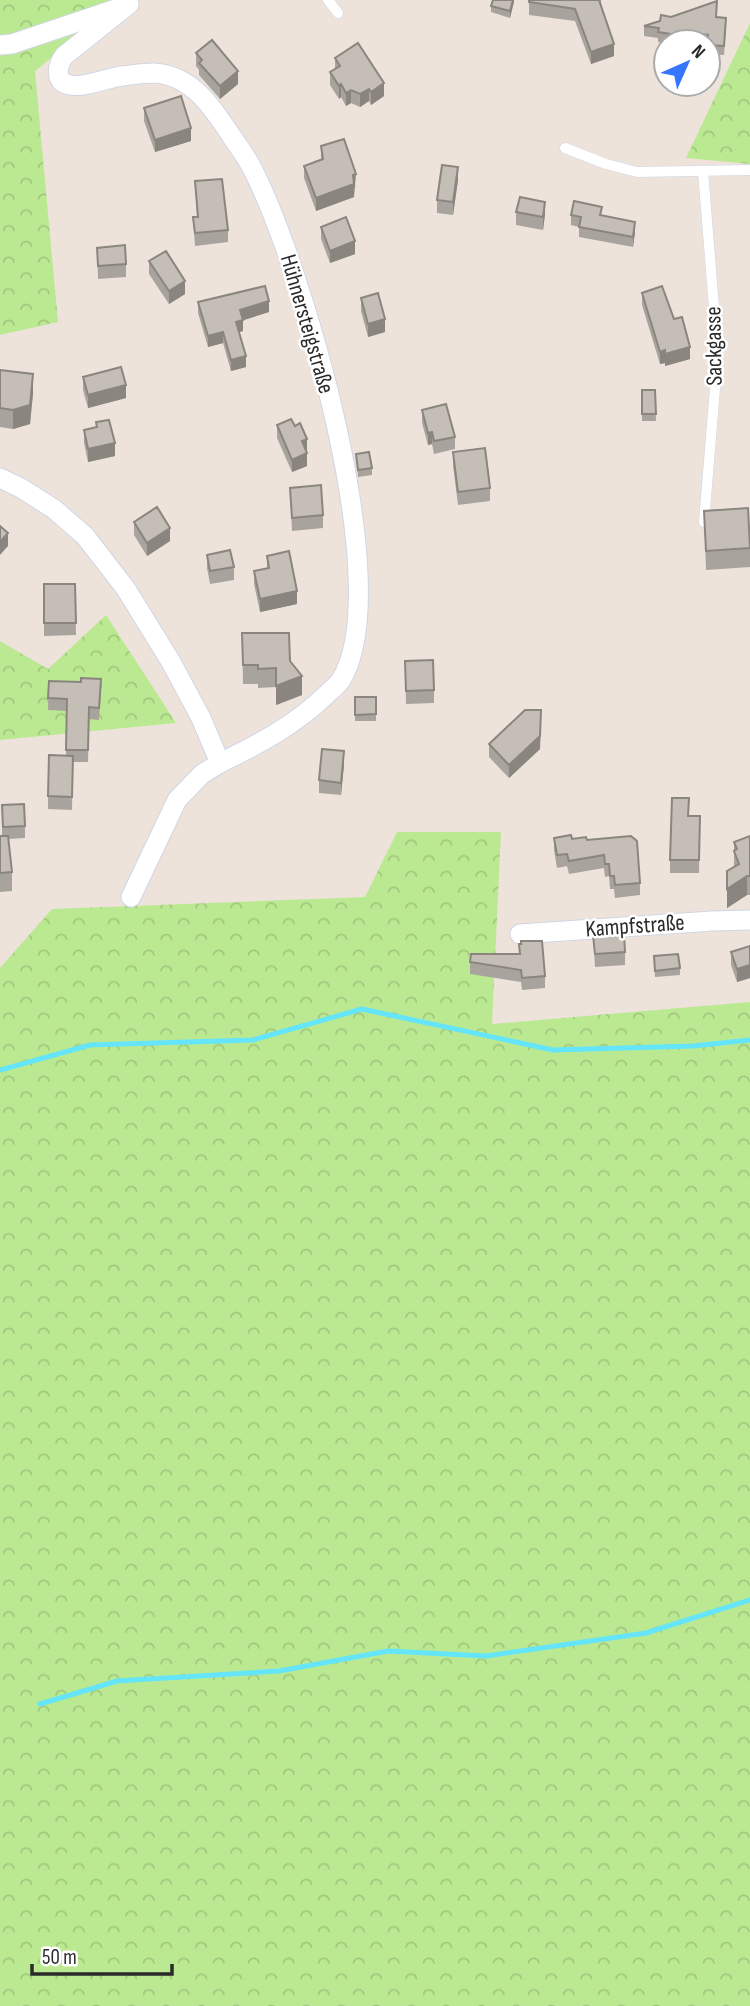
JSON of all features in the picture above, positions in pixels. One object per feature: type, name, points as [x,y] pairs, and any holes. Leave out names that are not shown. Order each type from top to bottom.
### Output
[{"type":"street","points":[[0,45],[12,44],[132,2]]},
{"type":"street","name":"Hühnersteigstraße","points":[[131,897],[177,800],[202,774],[266,741],[308,713],[341,681],[354,649],[359,593],[352,507],[340,444],[306,310],[285,244],[252,167],[215,111],[191,86],[180,79],[153,73],[72,86],[64,83],[58,76],[58,65],[64,56],[132,2]]},
{"type":"street","points":[[0,478],[54,509],[85,536],[126,589],[201,718],[220,763]]},
{"type":"street","name":"Kampfstraße","points":[[520,934],[750,920]]},
{"type":"lane","points":[[328,0],[338,13]]},
{"type":"lane","points":[[565,148],[606,164],[637,172],[750,170]]},
{"type":"lane","name":"Sackgasse","points":[[703,171],[717,364],[704,522]]},
{"type":"green space","points":[[0,0],[124,0],[35,71],[58,322],[0,335]]},
{"type":"green space","points":[[750,23],[750,164],[686,158],[714,98],[722,98],[722,82]]},
{"type":"green space","points":[[106,615],[176,723],[0,740],[0,641],[48,669]]},
{"type":"green space","points":[[397,832],[501,832],[492,1024],[750,1002],[750,2006],[0,2006],[0,968],[52,909],[365,897]]},
{"type":"building","points":[[493,0],[513,0],[510,11],[491,6]]},
{"type":"building","points":[[529,0],[599,0],[614,44],[591,52],[575,9]]},
{"type":"building","points":[[717,1],[716,17],[726,18],[724,46],[722,28],[644,26],[660,21],[661,15],[671,17]]},
{"type":"building","points":[[212,40],[238,71],[220,86],[199,63],[202,60],[196,53]]},
{"type":"building","points":[[358,43],[384,83],[371,92],[369,89],[360,94],[351,90],[346,93],[330,72],[340,66],[335,58]]},
{"type":"building","points":[[181,96],[191,128],[155,140],[144,108]]},
{"type":"building","points":[[344,139],[356,174],[353,175],[354,184],[316,198],[304,166],[323,159],[321,146]]},
{"type":"building","points":[[442,165],[458,167],[453,202],[437,200]]},
{"type":"building","points":[[222,179],[228,230],[195,233],[193,217],[198,217],[195,181]]},
{"type":"building","points":[[520,197],[545,202],[543,217],[516,212]]},
{"type":"building","points":[[574,201],[602,207],[600,215],[635,222],[633,237],[579,227],[581,217],[571,215]]},
{"type":"building","points":[[346,217],[355,241],[330,251],[321,227]]},
{"type":"building","points":[[125,245],[126,264],[98,266],[97,248]]},
{"type":"building","points":[[166,251],[185,281],[169,291],[149,261]]},
{"type":"building","points":[[265,286],[269,301],[240,310],[243,320],[236,322],[246,356],[231,360],[223,332],[208,336],[198,302]]},
{"type":"building","points":[[662,286],[674,319],[682,317],[690,347],[665,354],[665,350],[660,352],[642,293]]},
{"type":"building","points":[[378,293],[385,319],[368,324],[361,298]]},
{"type":"building","points":[[121,367],[126,385],[88,395],[83,377]]},
{"type":"building","points":[[0,370],[33,374],[30,405],[13,410],[0,408]]},
{"type":"building","points":[[642,390],[655,390],[656,414],[642,414]]},
{"type":"building","points":[[446,404],[455,437],[434,441],[432,432],[428,433],[422,410]]},
{"type":"building","points":[[291,419],[295,426],[300,423],[307,439],[302,441],[307,453],[292,460],[277,425]]},
{"type":"building","points":[[109,420],[115,443],[88,449],[84,430],[97,427],[96,422]]},
{"type":"building","points":[[485,448],[490,488],[458,492],[453,452]]},
{"type":"building","points":[[369,452],[372,468],[358,470],[356,454]]},
{"type":"building","points":[[321,485],[323,515],[292,518],[290,488]]},
{"type":"building","points":[[157,507],[170,528],[147,543],[134,522]]},
{"type":"building","points":[[748,508],[750,548],[706,551],[704,511]]},
{"type":"building","points":[[0,526],[8,533],[0,542]]},
{"type":"building","points":[[230,550],[234,567],[210,571],[207,555]]},
{"type":"building","points":[[289,551],[297,591],[260,599],[254,571],[269,568],[267,556]]},
{"type":"building","points":[[44,584],[75,584],[76,623],[44,623]]},
{"type":"building","points":[[242,633],[289,633],[290,661],[302,676],[276,686],[276,668],[258,669],[258,665],[243,665]]},
{"type":"building","points":[[433,660],[434,690],[406,691],[405,661]]},
{"type":"building","points":[[81,678],[101,679],[99,708],[89,707],[88,750],[66,750],[67,699],[48,698],[49,681],[81,682]]},
{"type":"building","points":[[355,697],[376,697],[376,714],[355,715]]},
{"type":"building","points":[[525,710],[541,710],[540,736],[509,765],[489,744]]},
{"type":"building","points":[[322,749],[344,751],[341,783],[319,780]]},
{"type":"building","points":[[49,755],[73,756],[72,797],[48,796]]},
{"type":"building","points":[[672,798],[689,798],[688,816],[700,816],[699,860],[670,860]]},
{"type":"building","points":[[24,804],[25,826],[3,827],[2,805]]},
{"type":"building","points":[[571,835],[572,839],[586,837],[587,840],[631,836],[637,841],[640,883],[615,885],[614,876],[610,876],[609,864],[605,864],[604,855],[569,861],[567,854],[557,855],[554,838]]},
{"type":"building","points":[[0,836],[8,836],[12,872],[0,873]]},
{"type":"building","points":[[750,836],[750,876],[727,889],[727,871],[739,864],[734,842]]},
{"type":"building","points":[[624,933],[625,952],[595,954],[593,935]]},
{"type":"building","points":[[521,941],[542,941],[545,976],[522,978],[521,970],[470,962],[471,954],[520,954]]},
{"type":"building","points":[[750,946],[750,965],[737,969],[731,952]]},
{"type":"building","points":[[678,954],[680,968],[655,971],[654,956]]},
{"type":"waterway","points":[[0,1070],[90,1045],[253,1040],[362,1009],[553,1050],[693,1046],[750,1040]]},
{"type":"waterway","points":[[40,1704],[117,1681],[279,1671],[388,1651],[486,1656],[646,1633],[750,1600]]}]
